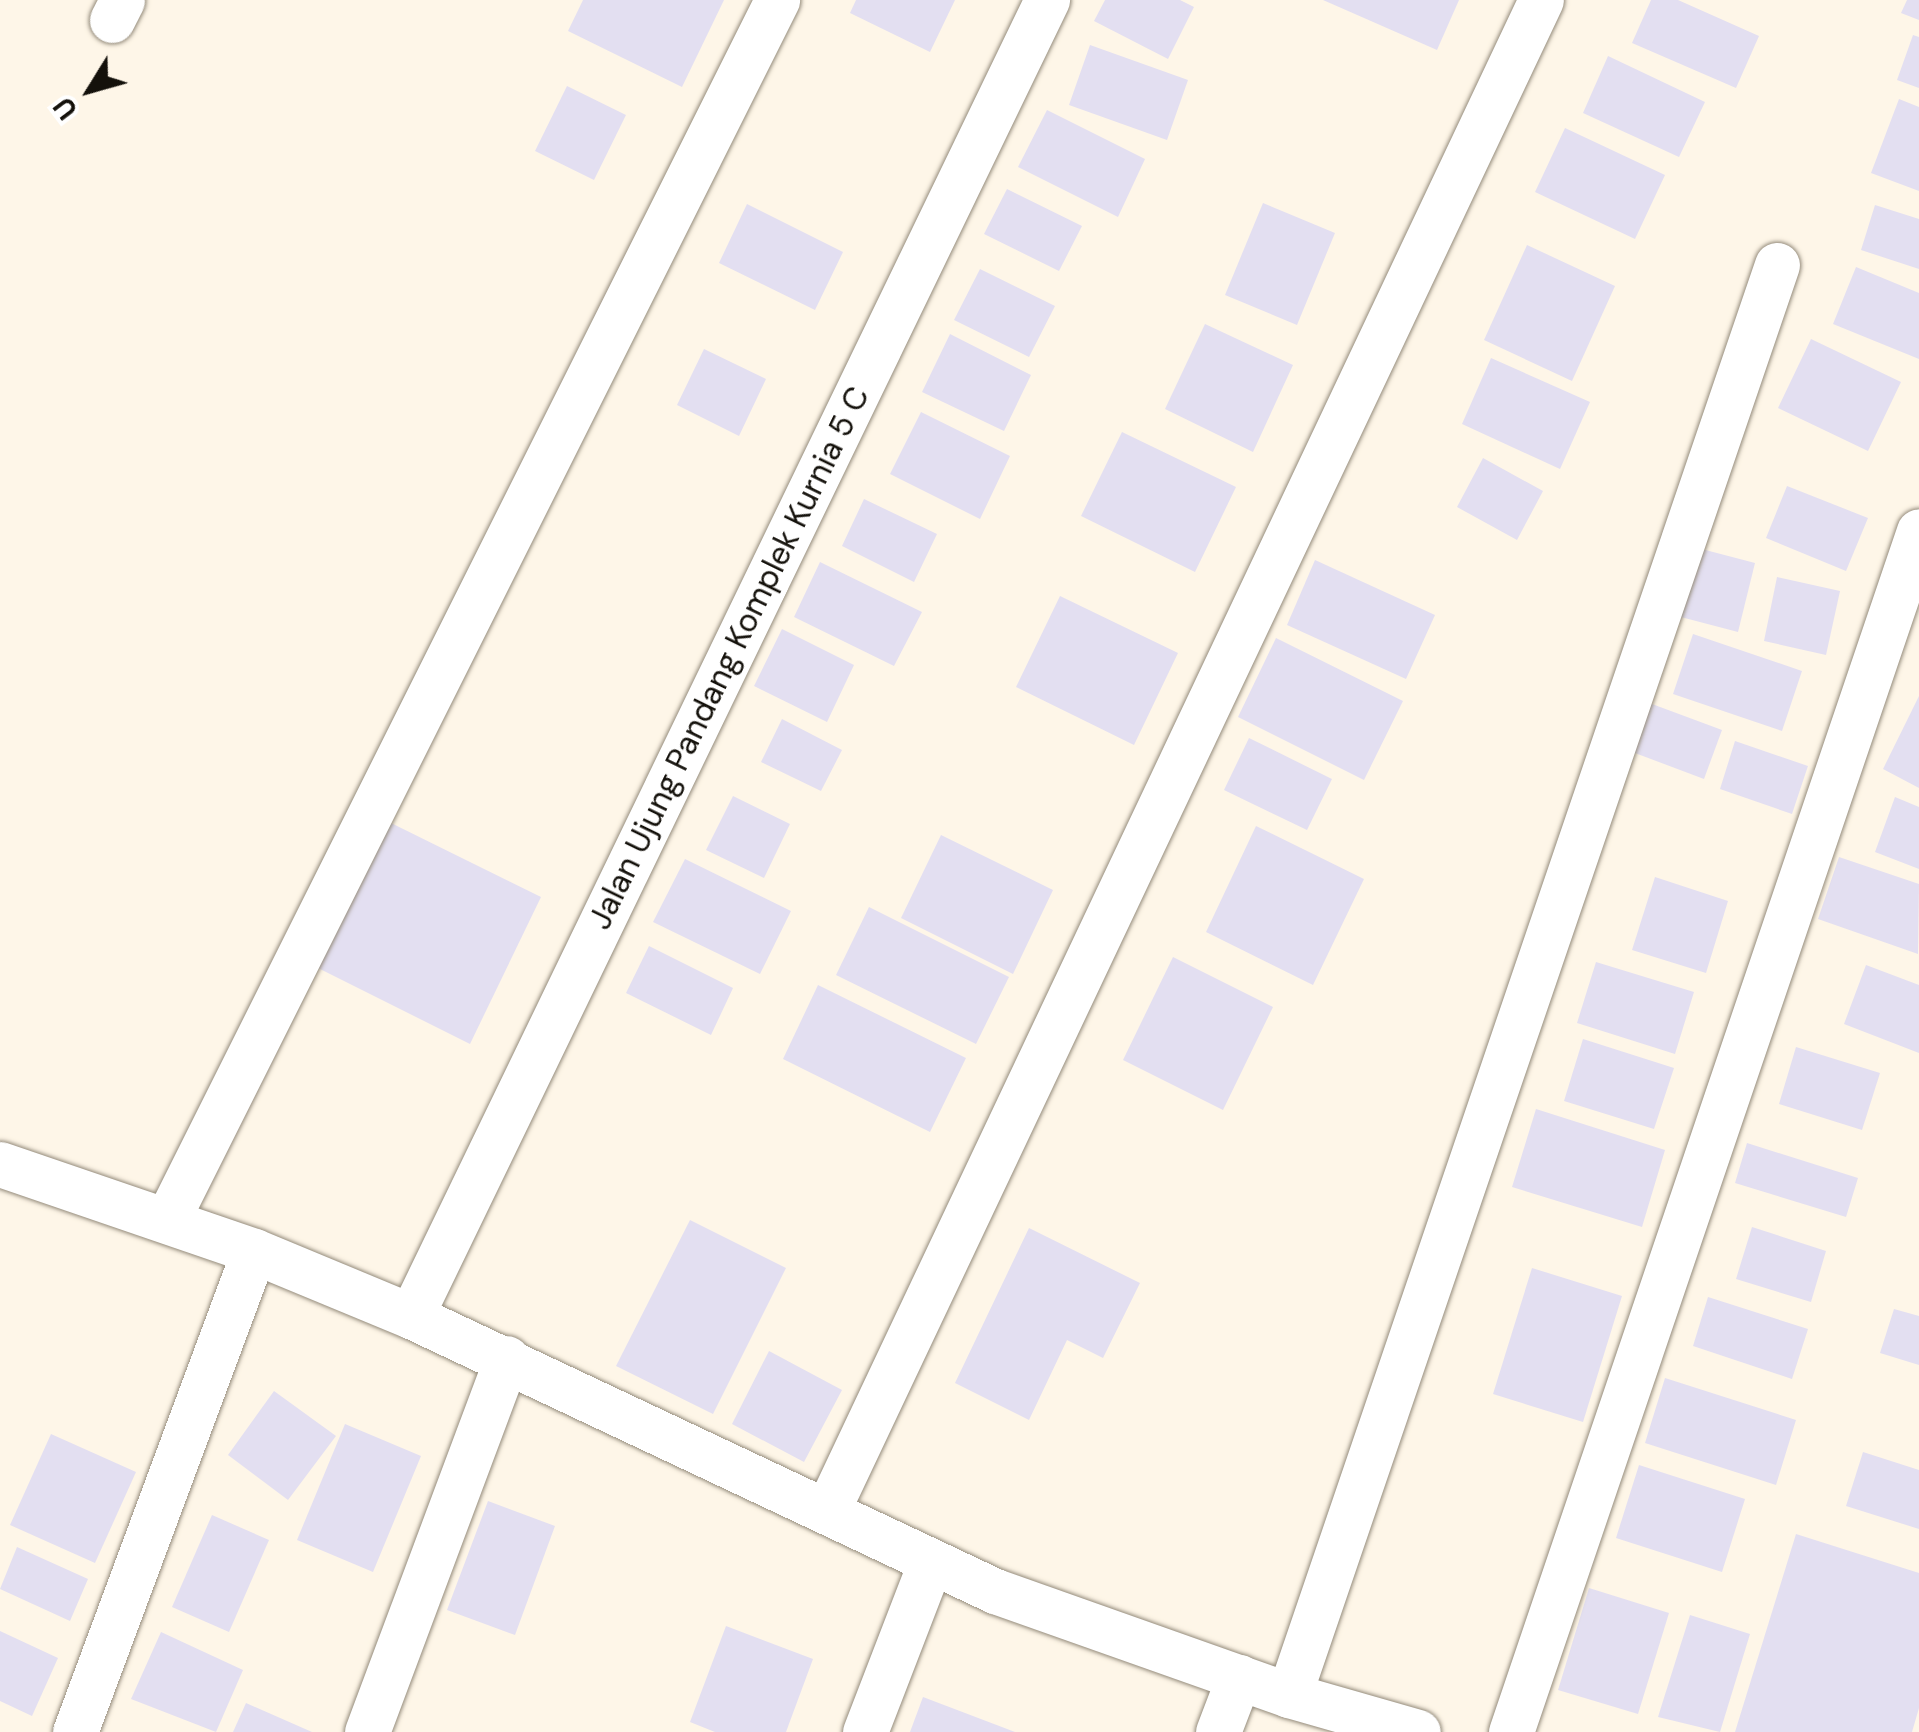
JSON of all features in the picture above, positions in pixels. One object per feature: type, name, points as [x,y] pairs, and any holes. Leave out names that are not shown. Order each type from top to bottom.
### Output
[{"type":"street","points":[[167,1220],[777,0]]},
{"type":"street","name":"Jalan Ujung Pandang Komplek Kurnia 5 C","points":[[411,1316],[1047,0]]},
{"type":"street","points":[[828,1511],[1542,0]]},
{"type":"street","points":[[1289,1695],[1777,265]]},
{"type":"street","points":[[1511,1732],[1919,531]]},
{"type":"street","points":[[0,1164],[254,1251],[411,1316],[995,1591],[1289,1695],[1418,1732]]},
{"type":"street","points":[[75,1732],[254,1251]]},
{"type":"street","points":[[367,1732],[506,1358]]},
{"type":"street","points":[[865,1732],[931,1561]]},
{"type":"street","points":[[1218,1732],[1239,1677]]},
{"type":"building","points":[[583,0],[724,0],[682,87],[568,31]]},
{"type":"building","points":[[856,0],[955,0],[930,52],[850,13]]},
{"type":"building","points":[[1105,0],[1180,0],[1194,7],[1168,59],[1094,21]]},
{"type":"building","points":[[1323,0],[1459,0],[1437,50]]},
{"type":"building","points":[[1651,0],[1678,0],[1759,36],[1736,88],[1632,43]]},
{"type":"building","points":[[1907,0],[1919,0],[1919,20],[1901,13]]},
{"type":"building","points":[[1913,35],[1919,37],[1919,88],[1897,80]]},
{"type":"building","points":[[1090,45],[1188,80],[1167,140],[1069,105]]},
{"type":"building","points":[[1608,56],[1705,102],[1679,157],[1583,113]]},
{"type":"building","points":[[567,86],[626,115],[594,180],[535,151]]},
{"type":"building","points":[[1899,99],[1919,107],[1919,191],[1871,173]]},
{"type":"building","points":[[1047,110],[1145,159],[1118,217],[1018,167]]},
{"type":"building","points":[[1565,128],[1665,175],[1635,239],[1535,192]]},
{"type":"building","points":[[1007,189],[1082,226],[1059,271],[984,234]]},
{"type":"building","points":[[1263,203],[1335,233],[1297,325],[1225,295]]},
{"type":"building","points":[[747,204],[843,252],[815,310],[719,263]]},
{"type":"building","points":[[1875,205],[1919,219],[1919,269],[1861,250]]},
{"type":"building","points":[[1527,245],[1615,286],[1572,381],[1484,340]]},
{"type":"building","points":[[1856,267],[1919,293],[1919,359],[1833,324]]},
{"type":"building","points":[[980,269],[1055,306],[1029,357],[954,320]]},
{"type":"building","points":[[1205,324],[1293,365],[1253,452],[1165,409]]},
{"type":"building","points":[[950,334],[1031,375],[1004,431],[922,392]]},
{"type":"building","points":[[1811,339],[1901,382],[1868,451],[1778,408]]},
{"type":"building","points":[[704,349],[766,379],[739,436],[677,405]]},
{"type":"building","points":[[1491,358],[1590,402],[1560,469],[1462,424]]},
{"type":"building","points":[[921,412],[1010,456],[980,519],[890,474]]},
{"type":"building","points":[[1122,432],[1236,487],[1195,572],[1081,516]]},
{"type":"building","points":[[1483,458],[1543,491],[1517,540],[1457,507]]},
{"type":"building","points":[[1787,486],[1868,518],[1846,571],[1766,538]]},
{"type":"building","points":[[864,499],[937,534],[914,582],[842,546]]},
{"type":"building","points":[[1694,547],[1755,563],[1738,632],[1677,616]]},
{"type":"building","points":[[1315,560],[1435,615],[1406,679],[1287,625]]},
{"type":"building","points":[[820,562],[922,612],[894,666],[794,617]]},
{"type":"building","points":[[1777,577],[1840,591],[1826,655],[1764,641]]},
{"type":"building","points":[[1060,596],[1178,653],[1134,745],[1016,687]]},
{"type":"building","points":[[782,629],[854,665],[827,722],[754,686]]},
{"type":"building","points":[[1693,634],[1802,671],[1782,731],[1673,694]]},
{"type":"building","points":[[1276,638],[1403,701],[1364,780],[1238,717]]},
{"type":"building","points":[[1919,696],[1919,788],[1883,769]]},
{"type":"building","points":[[1644,701],[1722,730],[1704,779],[1627,750]]},
{"type":"building","points":[[782,719],[842,750],[821,791],[761,762]]},
{"type":"building","points":[[1249,738],[1332,779],[1307,830],[1224,790]]},
{"type":"building","points":[[1735,741],[1808,766],[1792,814],[1720,789]]},
{"type":"building","points":[[733,796],[790,824],[764,878],[706,850]]},
{"type":"building","points":[[1895,797],[1919,807],[1919,869],[1875,852]]},
{"type":"building","points":[[389,822],[541,897],[470,1044],[318,968]]},
{"type":"building","points":[[1256,826],[1364,879],[1313,985],[1206,932]]},
{"type":"building","points":[[941,835],[1053,890],[1013,974],[901,918]]},
{"type":"building","points":[[1839,857],[1919,884],[1918,954],[1818,919]]},
{"type":"building","points":[[685,859],[791,911],[760,974],[653,922]]},
{"type":"building","points":[[1655,877],[1728,901],[1706,973],[1632,950]]},
{"type":"building","points":[[869,907],[1009,977],[976,1044],[836,975]]},
{"type":"building","points":[[649,946],[733,988],[711,1035],[626,993]]},
{"type":"building","points":[[1173,957],[1273,1007],[1223,1110],[1123,1060]]},
{"type":"building","points":[[1596,962],[1694,992],[1675,1054],[1577,1023]]},
{"type":"building","points":[[1866,965],[1919,985],[1919,1053],[1844,1024]]},
{"type":"building","points":[[818,985],[966,1058],[930,1132],[783,1059]]},
{"type":"building","points":[[1583,1039],[1674,1068],[1654,1129],[1564,1101]]},
{"type":"building","points":[[1796,1047],[1880,1073],[1862,1130],[1779,1104]]},
{"type":"building","points":[[1536,1109],[1665,1150],[1642,1227],[1512,1187]]},
{"type":"building","points":[[1747,1143],[1858,1178],[1846,1217],[1735,1183]]},
{"type":"building","points":[[690,1220],[786,1268],[713,1414],[616,1366]]},
{"type":"building","points":[[1752,1227],[1826,1251],[1811,1302],[1736,1279]]},
{"type":"building","points":[[1029,1228],[1140,1283],[1103,1358],[1067,1340],[1029,1420],[955,1383]]},
{"type":"building","points":[[1532,1268],[1622,1296],[1583,1422],[1493,1394]]},
{"type":"building","points":[[1708,1297],[1808,1329],[1792,1379],[1693,1346]]},
{"type":"building","points":[[1894,1309],[1919,1316],[1919,1365],[1880,1353]]},
{"type":"building","points":[[769,1351],[842,1390],[804,1462],[732,1424]]},
{"type":"building","points":[[1665,1378],[1796,1420],[1776,1485],[1645,1443]]},
{"type":"building","points":[[274,1391],[336,1436],[288,1500],[228,1455]]},
{"type":"building","points":[[345,1424],[421,1456],[373,1572],[297,1540]]},
{"type":"building","points":[[51,1434],[136,1472],[95,1563],[10,1525]]},
{"type":"building","points":[[1863,1452],[1919,1470],[1919,1529],[1846,1506]]},
{"type":"building","points":[[1639,1465],[1745,1499],[1722,1572],[1616,1538]]},
{"type":"building","points":[[488,1501],[555,1526],[515,1635],[447,1610]]},
{"type":"building","points":[[212,1515],[269,1540],[229,1632],[172,1607]]},
{"type":"building","points":[[1796,1534],[1919,1573],[1919,1708],[1912,1732],[1735,1732]]},
{"type":"building","points":[[17,1547],[88,1579],[70,1621],[0,1589]]},
{"type":"building","points":[[1589,1588],[1669,1613],[1638,1714],[1558,1690]]},
{"type":"building","points":[[1690,1615],[1750,1634],[1720,1732],[1658,1717]]},
{"type":"building","points":[[726,1626],[813,1659],[786,1732],[715,1732],[690,1722]]},
{"type":"building","points":[[0,1631],[58,1658],[32,1716],[0,1701]]},
{"type":"building","points":[[161,1632],[243,1670],[216,1732],[131,1699]]},
{"type":"building","points":[[923,1697],[1015,1732],[910,1732]]},
{"type":"building","points":[[246,1703],[312,1732],[233,1732]]}]
